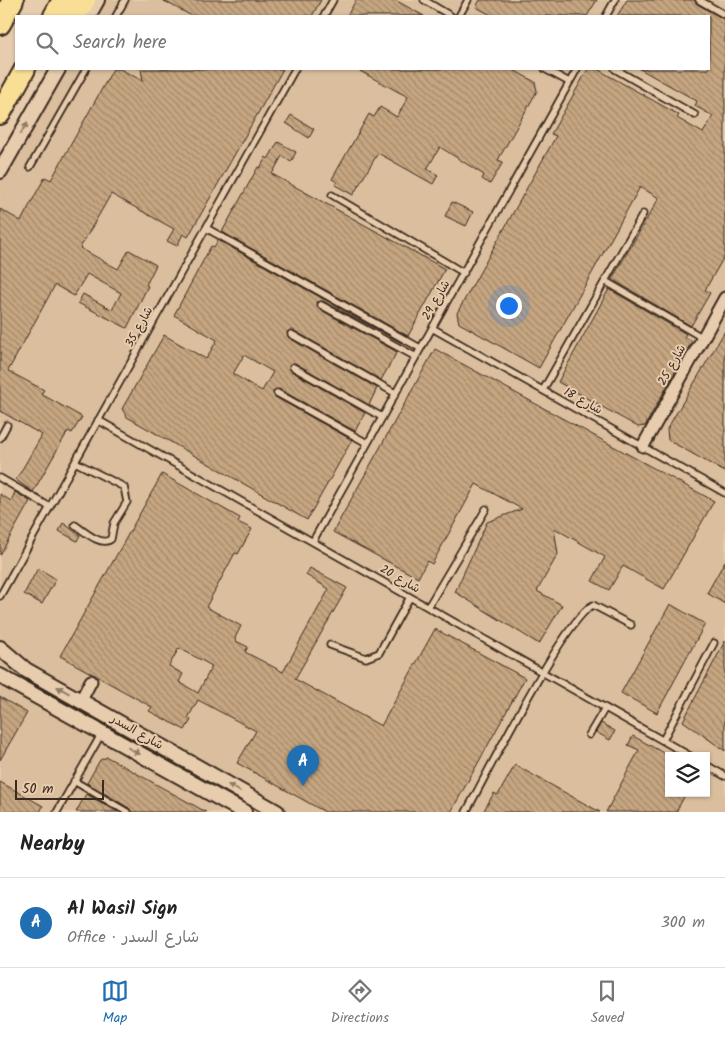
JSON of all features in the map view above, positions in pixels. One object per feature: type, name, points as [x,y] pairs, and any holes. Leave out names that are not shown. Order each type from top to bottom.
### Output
[{"type":"highway","points":[[0,24],[13,0]]},
{"type":"highway","points":[[55,15],[63,0]]},
{"type":"highway","points":[[75,15],[85,0]]},
{"type":"highway","points":[[0,114],[25,70]]},
{"type":"street","points":[[89,15],[97,0]]},
{"type":"street","points":[[0,171],[57,70]]},
{"type":"street","name":"شارع 25","points":[[643,446],[725,298]]},
{"type":"street","name":"شارع السدر","points":[[0,648],[26,670],[277,812]]},
{"type":"street","name":"شارع السدر","points":[[0,676],[244,812]]},
{"type":"street","points":[[81,700],[91,681]]},
{"type":"lane","points":[[117,15],[125,0]]},
{"type":"lane","points":[[325,15],[333,0]]},
{"type":"lane","points":[[424,0],[449,15]]},
{"type":"lane","points":[[460,15],[468,0]]},
{"type":"lane","points":[[607,15],[615,0]]},
{"type":"lane","points":[[699,0],[725,15]]},
{"type":"lane","points":[[30,168],[85,70]]},
{"type":"lane","name":"شارع 35","points":[[0,602],[1,595],[294,70]]},
{"type":"lane","points":[[547,70],[569,82]]},
{"type":"lane","name":"شارع 29","points":[[313,541],[576,70]]},
{"type":"lane","points":[[617,70],[695,114]]},
{"type":"lane","points":[[332,195],[464,273]]},
{"type":"lane","points":[[543,390],[643,214]]},
{"type":"lane","points":[[206,228],[420,348]]},
{"type":"lane","points":[[605,281],[703,338]]},
{"type":"lane","points":[[321,305],[416,357]]},
{"type":"lane","name":"شارع 18","points":[[432,328],[725,493]]},
{"type":"lane","points":[[292,334],[395,393]]},
{"type":"lane","points":[[293,367],[382,418]]},
{"type":"lane","points":[[277,393],[367,443]]},
{"type":"lane","name":"شارع 20","points":[[98,420],[683,752]]},
{"type":"lane","points":[[0,438],[7,425]]},
{"type":"lane","points":[[75,462],[124,488],[127,502],[114,523],[111,539],[107,542],[101,542],[75,526]]},
{"type":"lane","points":[[0,478],[50,507]]},
{"type":"lane","points":[[428,607],[486,509]]},
{"type":"lane","points":[[330,646],[366,658],[372,658],[379,653],[410,597]]},
{"type":"lane","points":[[466,812],[550,657],[589,607],[593,605],[631,624]]},
{"type":"lane","points":[[663,740],[714,643]]},
{"type":"lane","points":[[589,735],[605,708]]},
{"type":"lane","points":[[57,812],[102,733]]},
{"type":"lane","points":[[710,767],[725,776]]},
{"type":"lane","points":[[74,781],[127,812]]},
{"type":"shaded area","points":[[93,0],[725,0],[725,812],[0,812],[0,162],[52,70],[710,70],[710,15],[84,15]]},
{"type":"building","points":[[162,0],[321,0],[313,15],[190,15]]},
{"type":"building","points":[[356,0],[395,0],[422,15],[348,15]]},
{"type":"building","points":[[480,0],[597,0],[588,15],[491,15],[476,7]]},
{"type":"building","points":[[627,0],[694,0],[697,4],[725,20],[725,255],[705,290],[710,293],[691,326],[612,279],[659,198],[640,187],[539,368],[459,323],[457,313],[556,136],[551,134],[587,70],[599,70],[679,115],[677,118],[703,133],[713,116],[695,106],[697,101],[642,70],[710,70],[710,15],[618,15]]},
{"type":"building","points":[[112,70],[122,70],[143,81],[141,70],[282,70],[188,237],[183,234],[177,246],[167,241],[174,229],[111,194],[80,248],[118,269],[129,250],[156,265],[146,285],[148,286],[127,328],[78,303],[83,294],[112,310],[121,293],[87,274],[74,296],[55,285],[8,371],[44,390],[41,394],[82,417],[72,433],[68,431],[33,492],[16,480],[42,435],[0,411],[0,209],[21,221],[45,177],[51,180]]},
{"type":"building","points":[[358,70],[514,70],[535,82],[537,91],[498,160],[503,162],[490,184],[482,179],[484,175],[440,147],[427,169],[438,175],[433,184],[378,153],[353,195],[335,185],[337,182],[332,179],[369,114],[374,117],[380,107],[397,117],[408,97]]},
{"type":"building","points":[[291,115],[314,129],[309,138],[286,123]]},
{"type":"building","points":[[278,142],[296,152],[291,162],[282,156],[272,174],[445,269],[408,336],[222,232],[258,167],[260,168],[266,157],[268,159]]},
{"type":"building","points":[[452,202],[473,212],[466,226],[445,216]]},
{"type":"building","points":[[218,240],[402,343],[323,301],[317,302],[319,309],[397,352],[381,380],[293,330],[287,332],[289,338],[377,388],[369,405],[295,363],[289,365],[291,371],[365,413],[355,431],[279,389],[273,391],[275,397],[352,440],[307,520],[127,417],[122,409],[164,335],[206,359],[217,340],[174,315],[211,246],[214,247]],"holes":[[[244,355],[273,372],[262,391],[233,374]]]},
{"type":"building","points":[[609,289],[686,334],[684,337],[692,341],[645,426],[638,427],[558,382]]},
{"type":"building","points":[[725,331],[725,472],[668,440],[667,429]]},
{"type":"building","points":[[435,349],[714,501],[664,589],[623,566],[609,590],[592,581],[605,557],[554,528],[558,554],[537,591],[562,605],[539,644],[455,592],[487,522],[522,509],[476,484],[432,564],[427,561],[418,578],[333,532]]},
{"type":"building","points":[[162,474],[240,518],[238,522],[252,529],[238,554],[235,553],[206,607],[241,626],[235,638],[236,641],[248,647],[245,652],[283,672],[329,589],[306,575],[310,568],[347,588],[295,679],[381,726],[435,629],[525,678],[451,812],[325,812],[237,763],[256,731],[198,700],[188,718],[191,720],[185,730],[149,711],[152,707],[60,656]],"holes":[[[179,648],[212,666],[198,693],[179,682],[183,674],[169,666]]]},
{"type":"building","points":[[15,492],[30,501],[0,555],[0,494],[11,501]]},
{"type":"building","points":[[63,523],[80,535],[77,541],[59,531]]},
{"type":"building","points":[[725,561],[725,604],[707,593]]},
{"type":"building","points":[[38,568],[56,579],[42,604],[24,594]]},
{"type":"building","points":[[670,604],[705,624],[657,713],[621,693]]},
{"type":"building","points":[[725,641],[725,751],[683,721]]},
{"type":"building","points":[[0,697],[27,713],[0,760]]},
{"type":"building","points":[[601,723],[615,731],[610,740],[596,732]]},
{"type":"building","points":[[633,736],[665,754],[665,797],[684,797],[676,812],[606,812],[639,750],[628,745]]},
{"type":"building","points":[[107,757],[206,812],[132,812],[129,808],[87,783],[100,760]]},
{"type":"building","points":[[515,765],[600,812],[483,812],[494,793],[498,795]]},
{"type":"building","points":[[0,782],[43,806],[40,812],[0,812]]},
{"type":"building","points":[[86,794],[118,812],[76,812]]},
{"type":"place","name":"Al Wasil Sign","points":[[303,786]]}]
